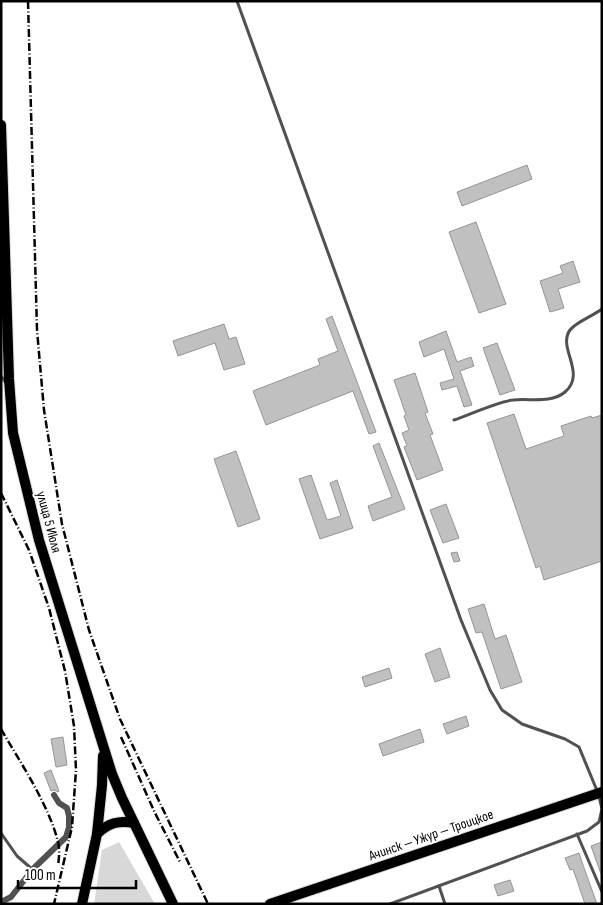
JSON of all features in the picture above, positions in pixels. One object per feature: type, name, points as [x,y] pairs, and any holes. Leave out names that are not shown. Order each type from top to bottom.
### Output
[{"type":"main road","name":"улица 5 Июля","points":[[1,125],[5,391],[13,433],[39,540],[112,774],[173,904]]},
{"type":"main road","points":[[82,904],[98,834],[103,776],[102,743]]},
{"type":"main road","name":"Ачинск — Ужур — Троицкое","points":[[270,904],[600,793]]},
{"type":"main road","points":[[98,834],[104,828],[117,822],[134,823]]},
{"type":"main road","points":[[85,892],[86,904]]},
{"type":"street","points":[[1,902],[10,897],[33,869],[66,837],[69,827],[69,816],[66,808],[54,795]]},
{"type":"lane","points":[[237,1],[461,620],[490,690],[502,710],[522,724],[565,739],[579,747],[600,793],[602,809],[599,822],[587,831],[390,904]]},
{"type":"lane","points":[[454,420],[511,400],[545,400],[564,393],[572,384],[574,372],[567,341],[568,334],[571,328],[602,308]]},
{"type":"lane","points":[[1,376],[5,391]]},
{"type":"lane","points":[[1,833],[17,856],[33,869]]},
{"type":"lane","points":[[577,834],[602,892]]},
{"type":"lane","points":[[439,886],[445,904]]},
{"type":"shaded area","points":[[119,842],[155,904],[94,904],[102,850]]},
{"type":"building","points":[[527,165],[532,179],[462,206],[457,192]]},
{"type":"building","points":[[476,222],[506,304],[479,313],[449,232]]},
{"type":"building","points":[[573,261],[580,282],[558,289],[564,308],[550,312],[540,281],[563,273],[560,266]]},
{"type":"building","points":[[332,316],[376,432],[369,434],[353,391],[266,425],[253,391],[320,365],[318,359],[338,351],[326,319]]},
{"type":"building","points":[[224,324],[229,339],[236,337],[245,364],[224,370],[215,343],[178,356],[173,341]]},
{"type":"building","points":[[446,331],[457,362],[471,357],[474,366],[460,371],[472,405],[464,407],[457,386],[442,390],[440,383],[454,379],[444,349],[424,357],[419,342]]},
{"type":"building","points":[[497,343],[515,390],[500,395],[483,348]]},
{"type":"building","points":[[415,373],[428,412],[425,413],[433,434],[430,435],[443,470],[417,480],[404,447],[407,446],[402,433],[409,430],[394,380]]},
{"type":"building","points":[[514,414],[526,449],[564,436],[561,426],[591,416],[592,418],[602,415],[602,561],[544,580],[540,566],[536,568],[487,423]]},
{"type":"building","points":[[379,443],[405,509],[373,521],[368,506],[392,497],[373,446]]},
{"type":"building","points":[[236,451],[260,519],[238,527],[214,459]]},
{"type":"building","points":[[311,475],[327,520],[341,516],[330,483],[337,480],[353,528],[320,539],[299,479]]},
{"type":"building","points":[[446,504],[459,538],[443,543],[430,510]]},
{"type":"building","points":[[457,552],[460,561],[454,562],[451,553]]},
{"type":"building","points":[[484,604],[495,639],[506,635],[522,682],[501,689],[482,632],[476,633],[468,609]]},
{"type":"building","points":[[440,648],[450,677],[435,682],[425,654]]},
{"type":"building","points":[[389,668],[392,678],[365,687],[362,677]]},
{"type":"building","points":[[466,716],[469,726],[447,734],[443,724]]},
{"type":"building","points":[[420,729],[424,742],[383,756],[379,744]]},
{"type":"building","points":[[63,737],[67,765],[56,767],[51,739]]},
{"type":"building","points":[[51,770],[58,792],[51,791],[44,773]]},
{"type":"building","points":[[602,842],[602,874],[601,874],[591,846]]},
{"type":"building","points":[[579,853],[597,904],[585,904],[573,869],[570,870],[565,858]]},
{"type":"building","points":[[510,880],[514,891],[498,896],[494,885]]},
{"type":"railway","points":[[28,1],[37,330],[44,410],[62,524],[89,630],[120,719],[208,904]]},
{"type":"railway","points":[[1,493],[29,550],[49,608],[65,671],[74,726],[76,770],[72,827],[54,904]]},
{"type":"railway","points":[[1,729],[48,813],[59,845],[58,865]]},
{"type":"railway","points":[[121,737],[155,813],[180,862]]}]
